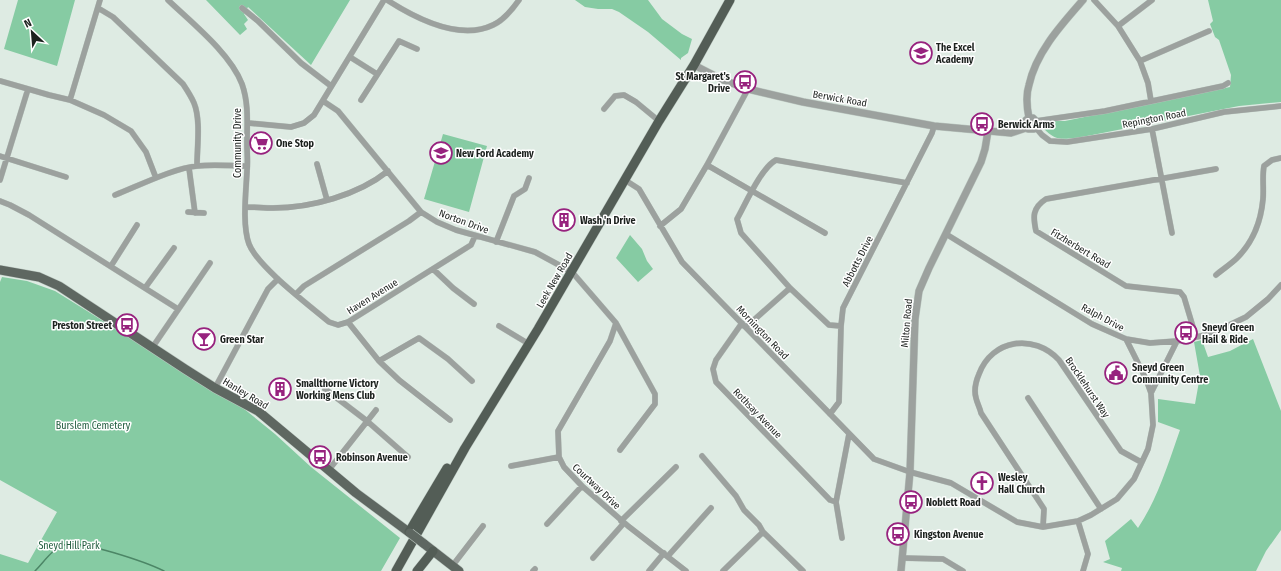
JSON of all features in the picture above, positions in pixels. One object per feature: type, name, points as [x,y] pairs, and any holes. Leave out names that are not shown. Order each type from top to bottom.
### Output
[{"type":"highway","name":"Leek New Road","points":[[396,571],[462,453],[572,272],[659,121],[694,65],[730,0]]},
{"type":"highway","points":[[410,532],[453,457],[462,453]]},
{"type":"highway","points":[[417,571],[433,551]]},
{"type":"main road","name":"Hanley Road","points":[[0,270],[39,277],[59,286],[215,388],[258,411],[328,471],[456,568]]},
{"type":"street","points":[[70,100],[100,0]]},
{"type":"street","name":"Community Drive","points":[[168,0],[209,40],[230,64],[241,83],[247,108],[248,123],[248,166],[245,207],[246,234],[249,245],[256,255],[278,279]]},
{"type":"street","points":[[248,123],[291,127],[304,123],[314,115],[386,0],[407,13],[436,24],[464,31],[476,31],[494,25],[512,11],[519,0]]},
{"type":"street","points":[[1026,128],[1025,122],[1029,118],[1028,86],[1031,75],[1053,37],[1083,0]]},
{"type":"street","points":[[1094,0],[1118,26],[1140,61],[1148,83],[1151,101]]},
{"type":"street","points":[[1118,26],[1152,0]]},
{"type":"street","points":[[98,8],[113,17],[174,75],[186,89],[197,113],[197,166]]},
{"type":"street","points":[[242,8],[258,21],[301,63],[331,86]]},
{"type":"street","points":[[1140,61],[1209,31]]},
{"type":"street","points":[[361,100],[399,41],[417,49]]},
{"type":"street","points":[[350,57],[377,74]]},
{"type":"street","name":"Berwick Road","points":[[694,65],[723,80],[748,89],[803,102],[934,126],[988,131]]},
{"type":"street","points":[[0,81],[70,100],[104,115],[131,132],[146,152],[156,178]]},
{"type":"street","name":"Repington Road","points":[[1228,83],[1223,86],[1036,124],[1046,138],[1055,142],[1080,140],[1152,129],[1224,112],[1281,106]]},
{"type":"street","points":[[0,180],[28,89]]},
{"type":"street","points":[[660,226],[681,209],[707,165],[748,89]]},
{"type":"street","points":[[604,109],[615,96],[624,95],[636,102],[659,121]]},
{"type":"street","name":"Norton Drive","points":[[323,102],[338,111],[421,212],[437,222],[475,236],[535,252],[572,272]]},
{"type":"street","points":[[988,131],[1011,133],[1026,128],[1032,130],[1036,124],[1033,118],[1029,118]]},
{"type":"street","name":"Abbotts Drive","points":[[830,414],[839,402],[841,326],[843,308],[932,133],[934,126]]},
{"type":"street","points":[[1152,129],[1172,232]]},
{"type":"street","name":"Milton Road","points":[[901,571],[910,472],[914,319],[917,301],[929,268],[981,162],[988,131]]},
{"type":"street","points":[[0,156],[66,177]]},
{"type":"street","points":[[1216,275],[1238,257],[1250,242],[1259,224],[1263,198],[1262,175],[1264,166],[1272,160],[1281,158]]},
{"type":"street","points":[[841,326],[829,325],[790,288],[740,233],[737,220],[769,163],[776,160],[907,183]]},
{"type":"street","points":[[317,164],[327,200]]},
{"type":"street","points":[[707,165],[825,233]]},
{"type":"street","points":[[115,196],[156,178],[197,166],[248,166]]},
{"type":"street","points":[[189,168],[195,213]]},
{"type":"street","name":"Fitzherbert Road","points":[[1196,337],[1184,297],[1180,292],[1126,286],[1036,231],[1033,218],[1037,206],[1046,199],[1216,169]]},
{"type":"street","points":[[245,207],[293,207],[327,200],[348,194],[377,180],[388,171]]},
{"type":"street","points":[[496,242],[514,196],[525,189],[529,178]]},
{"type":"street","name":"Mornington Road","points":[[625,180],[639,189],[682,262],[849,434],[874,459],[910,472]]},
{"type":"street","points":[[0,201],[29,215],[178,309]]},
{"type":"street","points":[[188,212],[204,213]]},
{"type":"street","points":[[296,294],[304,286],[421,212]]},
{"type":"street","points":[[111,266],[137,225]]},
{"type":"street","name":"Ralph Drive","points":[[946,234],[1092,324],[1126,340],[1150,343],[1178,341],[1223,328],[1246,317],[1268,299],[1281,285]]},
{"type":"street","name":"Haven Avenue","points":[[278,279],[329,322],[338,325],[348,322],[471,245],[475,236]]},
{"type":"street","points":[[145,288],[174,248]]},
{"type":"street","points":[[152,348],[210,263]]},
{"type":"street","points":[[433,269],[453,288],[474,304]]},
{"type":"street","points":[[572,272],[616,323],[655,394],[655,404],[620,450]]},
{"type":"street","points":[[215,388],[268,289],[278,279]]},
{"type":"street","points":[[744,325],[790,288]]},
{"type":"street","points":[[348,322],[379,361],[450,420]]},
{"type":"street","points":[[511,466],[559,457],[558,431],[610,341],[616,323]]},
{"type":"street","name":"Rothsay Avenue","points":[[744,325],[716,360],[712,369],[716,382],[830,500],[836,502]]},
{"type":"street","points":[[499,326],[529,344]]},
{"type":"street","points":[[379,361],[419,338],[448,359],[472,381]]},
{"type":"street","points":[[910,472],[951,483],[1017,522],[1043,527],[1078,521],[1101,509],[1117,499],[1134,479],[1148,449],[1154,425],[1151,393],[1146,379],[1126,340]]},
{"type":"street","points":[[1151,393],[1178,341]]},
{"type":"street","name":"Brocklehurst Way","points":[[1043,527],[1044,509],[981,413],[976,397],[976,382],[982,365],[998,349],[1017,343],[1037,344],[1051,352],[1059,360],[1120,452],[1142,462]]},
{"type":"street","points":[[325,388],[408,457]]},
{"type":"street","points":[[1028,398],[1101,509]]},
{"type":"street","points":[[328,471],[376,410]]},
{"type":"street","points":[[842,538],[836,502],[849,434]]},
{"type":"street","points":[[702,456],[736,496],[741,506],[759,525],[763,532],[803,571]]},
{"type":"street","name":"Courtway Drive","points":[[559,457],[564,467],[582,486],[623,522],[686,571]]},
{"type":"street","points":[[593,558],[623,522],[676,467]]},
{"type":"street","points":[[547,524],[582,486]]},
{"type":"street","points":[[649,571],[711,508]]},
{"type":"street","points":[[1078,521],[1088,554],[1083,571]]},
{"type":"street","points":[[456,568],[483,526]]},
{"type":"street","points":[[723,571],[763,532]]},
{"type":"street","points":[[902,558],[943,559],[963,571]]},
{"type":"green space","points":[[18,0],[75,0],[57,66],[4,49]]},
{"type":"green space","points":[[206,0],[350,0],[311,65],[248,7],[244,14],[248,20],[244,24],[247,29],[240,35]]},
{"type":"green space","points":[[575,0],[648,0],[662,19],[682,34],[692,39],[688,53],[681,58],[681,60],[648,32],[619,12],[612,9],[585,7]]},
{"type":"green space","points":[[1208,0],[1281,0],[1281,102],[1239,106],[1077,138],[1058,138],[1051,135],[1043,128],[1044,125],[1052,121],[1065,121],[1230,87],[1231,75],[1219,40],[1215,37],[1210,24],[1213,21]]},
{"type":"green space","points":[[443,134],[487,146],[469,212],[424,199]]},
{"type":"green space","points":[[630,235],[642,249],[647,261],[653,269],[638,282],[616,258]]},
{"type":"green space","name":"Burslem Cemetery","points":[[2,277],[27,281],[55,291],[243,408],[275,434],[311,467],[400,538],[381,571],[0,571],[0,554],[28,563],[57,512],[0,480],[0,282]]},
{"type":"green space","points":[[1253,339],[1281,411],[1281,530],[1266,551],[1256,571],[1121,571],[1122,568],[1103,562],[1110,559],[1105,541],[1131,519],[1138,528],[1145,517],[1162,480],[1180,430],[1158,422],[1158,399],[1195,404],[1200,376],[1194,342],[1202,340],[1208,357],[1230,351]]},
{"type":"waterway","points":[[35,571],[56,549],[64,545],[72,544],[98,548],[164,571]]},
{"type":"place","name":"The Excel Academy","points":[[921,53]]},
{"type":"place","name":"St Margaret's Drive","points":[[745,82]]},
{"type":"place","name":"Berwick Arms","points":[[982,124]]},
{"type":"place","name":"One Stop","points":[[261,143]]},
{"type":"place","name":"New Ford Academy","points":[[441,153]]},
{"type":"place","name":"Wash 'n Drive","points":[[564,220]]},
{"type":"place","name":"Preston Street","points":[[127,325]]},
{"type":"place","name":"Sneyd Green Hail & Ride","points":[[1186,333]]},
{"type":"place","name":"Green Star","points":[[204,339]]},
{"type":"place","name":"Sneyd Green Community Centre","points":[[1116,373]]},
{"type":"place","name":"Smallthorne Victory Working Mens Club","points":[[280,389]]},
{"type":"place","name":"Robinson Avenue","points":[[320,457]]},
{"type":"place","name":"Wesley Hall Church","points":[[982,483]]},
{"type":"place","name":"Noblett Road","points":[[911,502]]},
{"type":"place","name":"Kingston Avenue","points":[[898,534]]},
{"type":"park label","name":"Sneyd Hill Park","points":[[69,545]]}]
